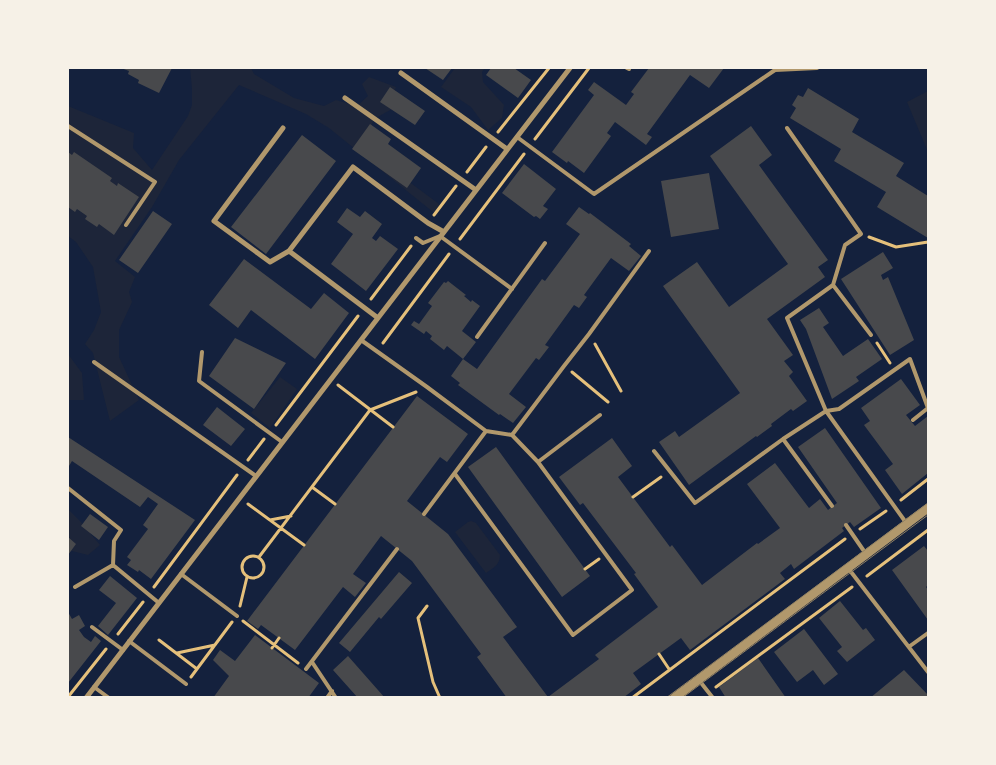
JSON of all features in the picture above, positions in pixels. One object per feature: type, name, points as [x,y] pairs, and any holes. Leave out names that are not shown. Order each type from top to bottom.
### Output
[{"type":"street","points":[[86,698],[570,68]]},
{"type":"street","points":[[401,73],[507,149]]},
{"type":"street","points":[[345,98],[476,190]]},
{"type":"street","points":[[283,128],[214,220],[270,262],[290,251],[353,167],[442,234]]},
{"type":"street","points":[[290,251],[378,318]]},
{"type":"street","points":[[674,698],[928,508]]},
{"type":"lane","points":[[517,136],[594,194],[775,70],[817,68]]},
{"type":"lane","points":[[68,126],[155,182],[126,225]]},
{"type":"lane","points":[[787,128],[861,234],[845,245],[833,285],[787,318],[826,411],[907,524]]},
{"type":"lane","points":[[416,238],[423,243],[442,234],[454,247],[512,289]]},
{"type":"lane","points":[[477,337],[545,243]]},
{"type":"lane","points":[[512,435],[590,334],[649,251]]},
{"type":"lane","points":[[833,285],[871,335]]},
{"type":"lane","points":[[361,340],[486,432],[512,435],[538,462],[632,590],[573,635],[454,474]]},
{"type":"lane","points":[[202,352],[200,381],[282,442]]},
{"type":"lane","points":[[654,451],[695,503],[783,439],[826,411],[839,409],[910,358],[928,408],[912,420]]},
{"type":"lane","points":[[94,362],[256,476]]},
{"type":"lane","points":[[538,462],[600,415]]},
{"type":"lane","points":[[424,514],[486,432]]},
{"type":"lane","points":[[783,439],[832,506]]},
{"type":"lane","points":[[68,488],[121,530],[114,540],[113,565]]},
{"type":"lane","points":[[846,525],[866,554]]},
{"type":"lane","points":[[306,669],[397,550]]},
{"type":"lane","points":[[113,565],[159,603]]},
{"type":"lane","points":[[75,587],[113,565]]},
{"type":"lane","points":[[848,568],[910,646],[928,672]]},
{"type":"lane","points":[[181,574],[237,616]]},
{"type":"lane","points":[[92,628],[123,650]]},
{"type":"lane","points":[[910,646],[928,633]]},
{"type":"lane","points":[[129,641],[186,684]]},
{"type":"lane","points":[[312,662],[336,698]]},
{"type":"lane","points":[[698,679],[713,698]]},
{"type":"lane","points":[[94,686],[109,698]]},
{"type":"lane","points":[[327,698],[332,691]]},
{"type":"path","points":[[428,222],[549,68]]},
{"type":"path","points":[[377,351],[589,68]]},
{"type":"path","points":[[861,234],[896,247],[928,242]]},
{"type":"path","points":[[68,697],[148,595],[416,238]]},
{"type":"path","points":[[590,334],[622,391]]},
{"type":"path","points":[[871,335],[895,370]]},
{"type":"path","points":[[564,366],[608,402]]},
{"type":"path","points":[[330,379],[393,427]]},
{"type":"path","points":[[259,557],[370,410],[427,387]]},
{"type":"path","points":[[633,497],[662,477]]},
{"type":"path","points":[[632,698],[928,479]]},
{"type":"path","points":[[312,487],[335,504]]},
{"type":"path","points":[[240,497],[304,545]]},
{"type":"path","points":[[270,520],[290,516]]},
{"type":"path","points":[[708,692],[928,530]]},
{"type":"path","points":[[251,556],[259,557],[264,565],[262,573],[254,578],[247,576],[242,568],[244,560],[251,556]]},
{"type":"path","points":[[186,684],[237,616],[247,576]]},
{"type":"path","points":[[426,606],[418,618],[433,682],[440,698]]},
{"type":"path","points":[[237,616],[273,646],[306,669]]},
{"type":"path","points":[[273,646],[279,638]]},
{"type":"path","points":[[159,640],[197,669]]},
{"type":"path","points":[[176,654],[216,645]]},
{"type":"path","points":[[659,654],[669,670]]},
{"type":"shaded area","points":[[190,68],[251,68],[254,74],[294,98],[324,106],[336,100],[357,106],[368,96],[362,84],[369,77],[396,87],[390,103],[392,109],[374,119],[364,145],[439,204],[438,216],[329,128],[306,114],[239,85],[179,160],[152,207],[115,261],[135,277],[129,292],[132,302],[119,330],[119,357],[139,400],[110,421],[93,353],[85,344],[94,330],[101,312],[93,267],[76,242],[68,236],[68,106],[134,133],[133,148],[152,170],[188,116],[192,105]]},
{"type":"shaded area","points":[[455,68],[485,68],[482,72],[483,82],[504,105],[502,118],[488,130],[471,107],[441,87]]},
{"type":"shaded area","points":[[928,91],[928,152],[907,102]]},
{"type":"shaded area","points":[[68,354],[82,373],[84,400],[68,400]]},
{"type":"shaded area","points":[[280,377],[297,389],[270,428],[251,413]]},
{"type":"shaded area","points":[[68,509],[100,545],[88,555],[68,550]]},
{"type":"shaded area","points":[[471,521],[476,523],[500,555],[494,568],[486,573],[455,532]]},
{"type":"building","points":[[121,68],[172,68],[159,93],[138,83],[139,80],[128,74],[129,71]]},
{"type":"building","points":[[425,68],[452,68],[443,80]]},
{"type":"building","points":[[491,68],[514,68],[531,80],[518,98],[486,75]]},
{"type":"building","points":[[649,68],[724,68],[709,88],[690,75],[647,134],[652,137],[646,145],[615,122],[607,133],[611,136],[584,173],[552,152],[594,95],[588,90],[594,82],[626,105],[634,94],[631,92]]},
{"type":"building","points":[[390,87],[425,111],[415,125],[380,102]]},
{"type":"building","points":[[808,88],[859,119],[852,132],[904,163],[896,176],[928,196],[928,238],[877,207],[886,192],[834,161],[841,149],[790,118],[796,108],[792,105],[798,95],[803,97]]},
{"type":"building","points":[[370,124],[391,139],[388,144],[421,168],[407,188],[352,149]]},
{"type":"building","points":[[751,126],[772,155],[759,165],[828,260],[818,267],[825,277],[767,319],[793,355],[784,361],[793,372],[789,376],[807,401],[793,411],[791,409],[771,424],[772,426],[689,485],[659,442],[675,431],[679,437],[740,393],[663,286],[697,262],[729,307],[788,264],[710,156]]},
{"type":"building","points":[[302,135],[336,161],[266,254],[231,227]]},
{"type":"building","points":[[68,152],[72,155],[74,152],[112,178],[110,181],[117,186],[118,183],[139,197],[114,235],[99,224],[97,227],[85,219],[87,216],[77,209],[75,212],[68,207]]},
{"type":"building","points":[[524,164],[556,189],[543,206],[548,209],[540,219],[536,216],[534,217],[502,193]]},
{"type":"building","points":[[709,173],[719,229],[671,237],[661,181]]},
{"type":"building","points":[[579,207],[631,244],[629,246],[641,256],[629,271],[611,258],[584,295],[587,297],[579,308],[574,305],[545,345],[549,347],[539,360],[536,358],[509,394],[526,407],[513,423],[458,385],[460,383],[451,376],[463,359],[477,369],[542,279],[545,281],[580,234],[566,224]]},
{"type":"building","points":[[347,208],[360,217],[365,211],[382,224],[372,238],[376,241],[380,236],[398,249],[366,291],[331,264],[353,234],[337,222]]},
{"type":"building","points":[[153,211],[172,224],[138,273],[119,260]]},
{"type":"building","points":[[883,252],[893,268],[881,275],[883,280],[888,277],[914,340],[890,355],[841,279]]},
{"type":"building","points":[[244,259],[311,309],[324,293],[349,313],[315,359],[251,310],[238,328],[209,305]]},
{"type":"building","points":[[448,281],[466,295],[464,296],[471,302],[472,300],[480,306],[462,331],[476,342],[463,359],[447,346],[444,350],[430,339],[432,336],[426,331],[424,334],[411,325],[414,321],[419,324],[432,306],[428,303],[444,282]]},
{"type":"building","points":[[819,308],[829,323],[823,327],[843,356],[868,339],[882,359],[856,377],[859,381],[832,399],[806,329],[800,320]]},
{"type":"building","points":[[235,338],[286,363],[254,409],[209,376]]},
{"type":"building","points":[[901,379],[920,405],[906,415],[915,426],[928,416],[928,473],[902,494],[885,470],[893,464],[864,425],[870,421],[861,408]]},
{"type":"building","points":[[417,396],[468,434],[447,462],[440,457],[407,501],[448,534],[517,627],[503,637],[548,697],[599,659],[595,655],[658,607],[634,574],[636,573],[583,503],[580,505],[559,477],[612,438],[632,466],[618,477],[670,547],[672,545],[702,585],[780,528],[747,484],[775,463],[809,508],[820,499],[828,510],[837,503],[798,447],[825,428],[881,508],[854,527],[850,522],[842,528],[844,531],[794,569],[791,564],[780,573],[785,579],[690,650],[681,638],[633,673],[641,684],[623,698],[507,698],[477,657],[481,654],[412,561],[381,536],[353,574],[366,583],[355,597],[343,587],[295,650],[261,625],[258,629],[247,621]]},
{"type":"building","points":[[217,407],[245,429],[231,446],[203,425]]},
{"type":"building","points":[[68,437],[195,520],[151,579],[139,570],[138,572],[127,565],[131,560],[127,557],[148,529],[143,525],[158,504],[148,497],[140,507],[72,461],[69,466]]},
{"type":"building","points":[[496,447],[590,576],[562,597],[468,467]]},
{"type":"building","points":[[90,514],[108,527],[99,540],[81,526]]},
{"type":"building","points":[[68,537],[76,544],[68,555]]},
{"type":"building","points":[[924,546],[928,551],[928,585],[926,587],[928,590],[928,620],[892,570]]},
{"type":"building","points":[[399,572],[412,583],[381,619],[379,617],[350,652],[339,643]]},
{"type":"building","points":[[110,576],[137,598],[108,635],[98,626],[116,603],[99,590]]},
{"type":"building","points":[[840,601],[863,630],[866,628],[875,640],[847,662],[837,651],[842,647],[819,618]]},
{"type":"building","points":[[68,612],[72,619],[79,615],[85,626],[79,630],[84,637],[91,642],[95,636],[101,641],[68,683]]},
{"type":"building","points":[[804,629],[838,674],[824,685],[813,670],[797,682],[774,652]]},
{"type":"building","points":[[255,635],[319,683],[308,698],[213,698],[229,676],[213,660],[220,650],[235,661]]},
{"type":"building","points":[[348,656],[385,698],[358,698],[333,670]]},
{"type":"building","points":[[758,658],[786,698],[764,698],[763,696],[761,698],[726,698],[719,687]]},
{"type":"building","points":[[904,670],[928,695],[926,698],[870,698]]},
{"type":"tram line","points":[[666,698],[928,503]]},
{"type":"tram line","points":[[682,698],[928,515]]}]
